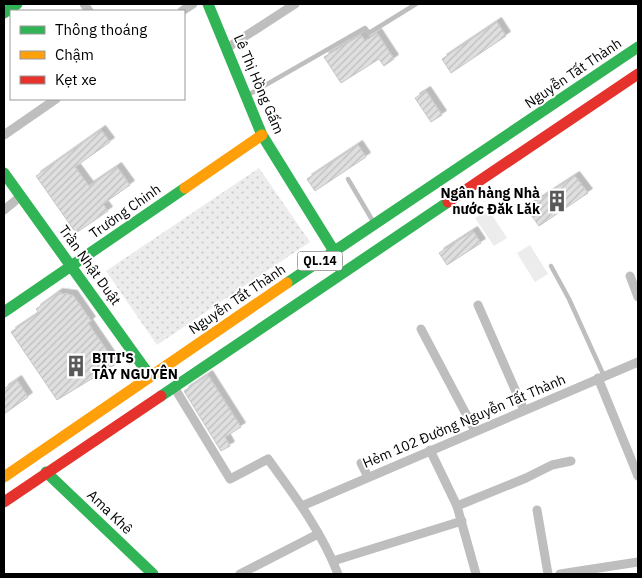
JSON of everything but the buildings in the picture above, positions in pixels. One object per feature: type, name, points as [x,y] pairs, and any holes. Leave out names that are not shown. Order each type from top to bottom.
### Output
[{"type":"main road","points":[[4,13],[17,4]]},
{"type":"main road","name":"Lê Thị Hồng Gấm","points":[[208,4],[228,48],[262,135],[334,251]]},
{"type":"main road","name":"Nguyễn Tất Thành","points":[[4,477],[334,251],[638,47]]},
{"type":"main road","name":"QL.14","points":[[4,502],[638,74]]},
{"type":"main road","name":"Trường Chinh","points":[[4,312],[262,135]]},
{"type":"main road","name":"Trần Nhật Duật","points":[[4,173],[150,376]]},
{"type":"main road","name":"Ama Khê","points":[[35,456],[46,472],[153,574]]},
{"type":"street","points":[[228,48],[295,4]]},
{"type":"street","points":[[4,135],[55,100]]},
{"type":"street","points":[[4,210],[21,196]]},
{"type":"street","points":[[630,276],[638,297]]},
{"type":"street","points":[[478,305],[524,410]]},
{"type":"street","points":[[421,329],[476,430]]},
{"type":"street","name":"Hẻm 102 Đường Nguyễn Tất Thành","points":[[302,506],[638,362]]},
{"type":"street","points":[[601,377],[638,476]]},
{"type":"street","points":[[174,387],[230,479],[268,459],[302,506],[333,561],[338,574]]},
{"type":"street","points":[[430,450],[457,506],[476,574]]},
{"type":"street","points":[[457,506],[552,466],[571,461]]},
{"type":"street","points":[[361,463],[368,477]]},
{"type":"street","points":[[537,510],[548,574]]},
{"type":"street","points":[[333,561],[462,521]]},
{"type":"street","points":[[240,574],[318,534]]},
{"type":"street","points":[[563,574],[638,562]]},
{"type":"lane","points":[[247,96],[365,28],[369,33],[416,4]]},
{"type":"lane","points":[[348,179],[375,224]]},
{"type":"lane","points":[[551,266],[569,299],[601,377]]},
{"type":"shaded area","points":[[259,168],[310,242],[157,345],[106,271]]},
{"type":"shaded area","points":[[488,209],[507,238],[494,246],[475,218]]},
{"type":"shaded area","points":[[530,245],[548,274],[535,282],[517,253]]},
{"type":"traffic: fast","points":[[4,13],[17,4]]},
{"type":"traffic: fast","points":[[208,4],[262,135],[334,251]]},
{"type":"traffic: fast","points":[[287,283],[638,47]]},
{"type":"traffic: fast","points":[[4,173],[150,376]]},
{"type":"traffic: fast","points":[[4,312],[185,188]]},
{"type":"traffic: fast","points":[[161,396],[448,202]]},
{"type":"traffic: fast","points":[[46,472],[153,574]]},
{"type":"traffic: slow","points":[[185,188],[262,135]]},
{"type":"traffic: slow","points":[[4,477],[287,283]]},
{"type":"traffic: jam","points":[[448,202],[638,74]]},
{"type":"traffic: jam","points":[[4,502],[161,396]]},
{"type":"place","name":"Ngân hàng Nhà nước Đăk Lăk","points":[[557,201]]},
{"type":"place","name":"BITI'S TÂY NGUYÊN","points":[[76,366]]}]
